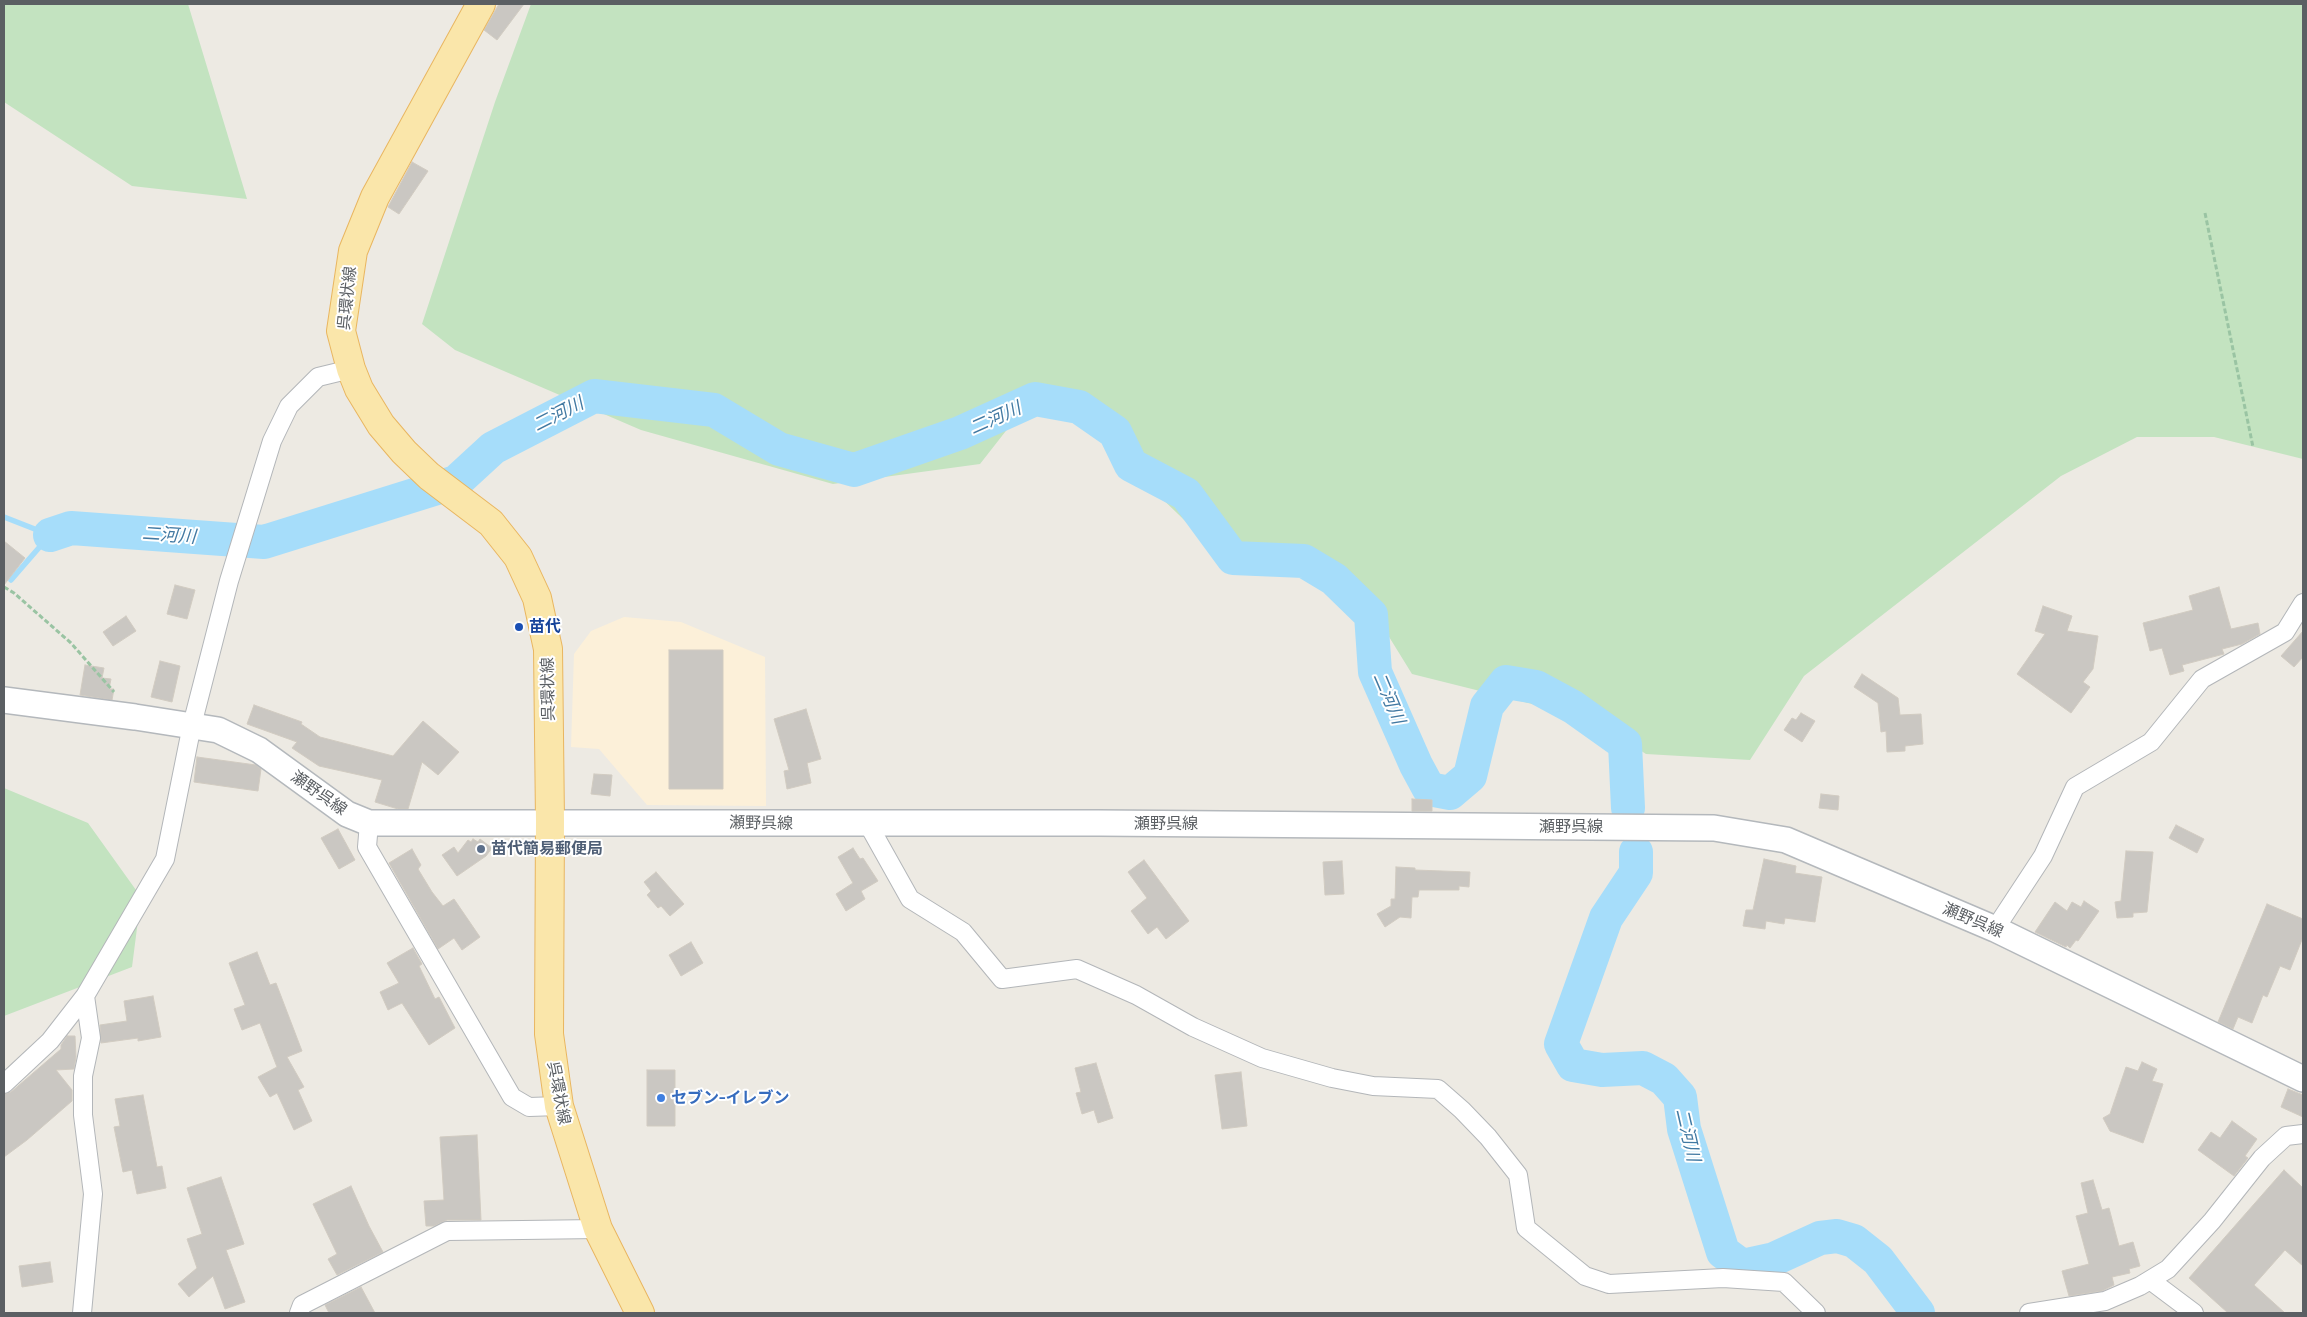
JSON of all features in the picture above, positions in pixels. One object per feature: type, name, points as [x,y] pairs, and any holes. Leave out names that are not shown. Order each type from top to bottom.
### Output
[{"type":"main road","name":"呉環状線","points":[[481,4],[375,197],[353,251],[341,331],[351,369],[359,389],[382,425],[404,452],[429,476],[491,523],[518,557],[537,598],[548,649],[550,821],[549,1034],[558,1106],[598,1229],[640,1313]]},
{"type":"main road","name":"瀬野呉線","points":[[4,700],[218,730],[259,750],[347,814],[369,823],[550,821],[868,824],[1109,823],[1714,828],[1786,840],[1995,929],[2303,1079]]},
{"type":"street","points":[[4,1084],[50,1041],[85,996],[165,859],[192,725],[229,581],[272,441],[290,406],[318,377],[351,369]]},
{"type":"street","points":[[1995,929],[2043,856],[2075,787],[2151,742],[2202,679],[2285,632],[2303,604]]},
{"type":"street","points":[[369,823],[367,847],[512,1097],[530,1107],[558,1106]]},
{"type":"street","points":[[868,824],[910,899],[963,932],[1002,979],[1077,968],[1136,995],[1194,1027],[1262,1058],[1332,1078],[1373,1086],[1438,1089],[1488,1137],[1518,1175],[1526,1228],[1585,1276],[1610,1284],[1723,1278],[1784,1282],[1816,1313]]},
{"type":"street","points":[[82,1313],[93,1194],[83,1115],[83,1076],[91,1038],[85,996]]},
{"type":"street","points":[[2029,1313],[2105,1301],[2150,1280],[2168,1269],[2212,1221],[2268,1152],[2286,1136],[2303,1134]]},
{"type":"street","points":[[299,1313],[302,1306],[446,1231],[598,1229]]},
{"type":"street","points":[[2150,1280],[2194,1313]]},
{"type":"path","points":[[2204,213],[2253,447]]},
{"type":"path","points":[[4,587],[14,593],[71,643],[136,717]]},
{"type":"shaded area","points":[[624,617],[681,622],[765,657],[766,806],[647,805],[599,749],[571,747],[574,654],[591,631]]},
{"type":"green space","points":[[4,4],[188,4],[247,199],[132,186],[4,102]]},
{"type":"green space","points":[[531,4],[2303,4],[2303,459],[2214,437],[2137,437],[2061,476],[1804,676],[1750,760],[1646,754],[1592,719],[1412,674],[1357,585],[1231,565],[1126,464],[1100,422],[1027,404],[980,464],[833,484],[641,430],[455,350],[422,324],[495,102]]},
{"type":"green space","points":[[4,788],[88,823],[141,897],[132,967],[4,1016]]},
{"type":"building","points":[[499,4],[524,4],[497,40],[484,30]]},
{"type":"building","points":[[412,162],[428,171],[399,214],[388,207]]},
{"type":"building","points":[[4,541],[25,558],[4,585]]},
{"type":"building","points":[[175,585],[195,590],[187,619],[167,614]]},
{"type":"building","points":[[2219,587],[2231,629],[2258,623],[2260,634],[2242,644],[2222,649],[2224,654],[2182,665],[2184,671],[2170,675],[2162,648],[2150,651],[2143,623],[2193,610],[2189,596]]},
{"type":"building","points":[[2043,606],[2072,616],[2067,631],[2098,636],[2093,669],[2083,682],[2090,687],[2071,713],[2017,674],[2045,634],[2035,631]]},
{"type":"building","points":[[126,616],[136,631],[113,646],[103,632]]},
{"type":"building","points":[[2303,631],[2303,657],[2294,667],[2281,656]]},
{"type":"building","points":[[669,650],[723,650],[723,789],[669,789]]},
{"type":"building","points":[[160,661],[180,666],[172,702],[151,697]]},
{"type":"building","points":[[85,665],[104,668],[102,678],[111,679],[109,689],[114,689],[112,700],[80,695]]},
{"type":"building","points":[[1862,674],[1898,698],[1900,715],[1921,714],[1923,744],[1905,746],[1905,751],[1887,752],[1886,731],[1881,732],[1878,703],[1854,687]]},
{"type":"building","points":[[254,705],[302,722],[301,724],[320,737],[393,756],[423,721],[459,752],[438,775],[422,762],[408,809],[398,809],[375,802],[382,780],[319,766],[292,748],[297,742],[247,724]]},
{"type":"building","points":[[806,709],[821,759],[807,763],[811,783],[787,789],[784,771],[789,770],[774,719]]},
{"type":"building","points":[[1801,713],[1815,721],[1802,742],[1784,730],[1792,718],[1796,720]]},
{"type":"building","points":[[197,757],[256,765],[261,769],[258,791],[194,782]]},
{"type":"building","points":[[594,774],[612,775],[610,796],[591,794]]},
{"type":"building","points":[[1821,794],[1839,796],[1838,810],[1819,808]]},
{"type":"building","points":[[1412,799],[1432,800],[1432,811],[1412,811]]},
{"type":"building","points":[[2176,825],[2204,839],[2197,853],[2169,838]]},
{"type":"building","points":[[338,829],[355,860],[339,869],[321,838]]},
{"type":"building","points":[[473,839],[478,842],[480,839],[492,848],[486,856],[457,876],[442,855],[454,847],[458,853],[468,840],[471,842]]},
{"type":"building","points":[[853,848],[860,859],[863,858],[878,881],[861,891],[865,899],[846,911],[836,894],[853,883],[838,857]]},
{"type":"building","points":[[412,849],[421,865],[418,869],[432,892],[443,906],[454,899],[480,937],[462,950],[454,938],[438,949],[389,863]]},
{"type":"building","points":[[2126,851],[2153,852],[2147,912],[2133,913],[2133,917],[2117,918],[2115,902],[2121,901]]},
{"type":"building","points":[[1764,859],[1796,866],[1795,873],[1822,877],[1815,922],[1785,918],[1784,924],[1766,921],[1765,929],[1743,926],[1746,910],[1753,910]]},
{"type":"building","points":[[1144,860],[1189,921],[1166,939],[1157,927],[1148,934],[1131,911],[1147,898],[1128,872]]},
{"type":"building","points":[[1342,861],[1344,894],[1325,895],[1323,862]]},
{"type":"building","points":[[1396,867],[1415,868],[1415,870],[1470,872],[1469,887],[1459,886],[1459,890],[1419,890],[1418,897],[1412,897],[1411,918],[1400,917],[1385,927],[1377,914],[1391,906],[1391,899],[1395,899]]},
{"type":"building","points":[[656,872],[684,904],[670,916],[661,906],[658,908],[647,895],[651,891],[644,882]]},
{"type":"building","points":[[2084,901],[2099,911],[2078,941],[2076,940],[2070,948],[2035,932],[2055,902],[2067,911],[2072,902],[2081,907]]},
{"type":"building","points":[[2267,904],[2303,919],[2303,937],[2290,970],[2280,966],[2267,997],[2263,995],[2252,1023],[2238,1017],[2233,1029],[2218,1022]]},
{"type":"building","points":[[691,942],[703,963],[681,976],[669,955]]},
{"type":"building","points":[[413,948],[422,964],[419,966],[435,999],[439,997],[455,1028],[429,1045],[402,1003],[388,1010],[380,992],[399,983],[387,963]]},
{"type":"building","points":[[257,952],[270,985],[276,983],[302,1051],[287,1057],[304,1087],[298,1090],[312,1121],[294,1130],[277,1093],[270,1097],[258,1077],[277,1067],[260,1023],[242,1030],[234,1009],[245,1005],[229,963]]},
{"type":"building","points":[[153,996],[161,1037],[138,1041],[138,1038],[101,1043],[100,1025],[127,1021],[124,1001]]},
{"type":"building","points":[[67,1036],[75,1036],[76,1057],[74,1069],[56,1070],[72,1090],[72,1101],[4,1157],[4,1094],[11,1092],[61,1049],[61,1045]]},
{"type":"building","points":[[2142,1062],[2157,1069],[2152,1081],[2163,1084],[2143,1143],[2110,1131],[2103,1118],[2110,1114],[2126,1067],[2138,1071]]},
{"type":"building","points":[[1096,1063],[1113,1118],[1098,1123],[1094,1110],[1082,1114],[1076,1093],[1081,1092],[1075,1068]]},
{"type":"building","name":"セブン-イレブン","points":[[647,1070],[675,1070],[675,1126],[647,1126]]},
{"type":"building","points":[[1241,1072],[1247,1126],[1222,1129],[1215,1075]]},
{"type":"building","points":[[2288,1089],[2303,1095],[2303,1117],[2281,1107]]},
{"type":"building","points":[[143,1095],[157,1167],[162,1166],[166,1188],[137,1194],[132,1170],[123,1172],[114,1127],[120,1126],[115,1099]]},
{"type":"building","points":[[2232,1121],[2257,1139],[2245,1156],[2248,1158],[2234,1176],[2198,1150],[2211,1132],[2220,1138]]},
{"type":"building","points":[[477,1135],[481,1220],[447,1220],[434,1226],[426,1226],[424,1201],[444,1200],[440,1137]]},
{"type":"building","points":[[2284,1170],[2303,1188],[2303,1266],[2285,1250],[2254,1285],[2285,1313],[2228,1313],[2189,1278]]},
{"type":"building","points":[[221,1177],[244,1244],[226,1250],[245,1302],[225,1309],[213,1276],[189,1297],[178,1284],[197,1268],[187,1239],[202,1234],[187,1188]]},
{"type":"building","points":[[2093,1180],[2102,1210],[2109,1208],[2119,1246],[2133,1242],[2140,1266],[2129,1269],[2130,1273],[2112,1277],[2114,1285],[2102,1291],[2069,1296],[2062,1271],[2089,1264],[2076,1216],[2088,1213],[2081,1183]]},
{"type":"building","points":[[351,1186],[383,1252],[337,1275],[328,1259],[337,1254],[313,1204]]},
{"type":"building","points":[[50,1262],[53,1282],[22,1287],[19,1266]]},
{"type":"building","points":[[361,1287],[375,1313],[329,1313],[325,1305]]},
{"type":"waterway","name":"二河川","points":[[50,535],[71,528],[264,542],[456,482],[493,448],[594,396],[714,410],[779,449],[854,470],[960,433],[1035,399],[1079,407],[1115,432],[1131,465],[1186,494],[1233,558],[1304,561],[1334,579],[1371,615],[1375,672],[1416,765],[1429,789],[1450,793],[1470,776],[1487,706],[1506,682],[1536,687],[1573,707],[1625,744],[1628,808]]},
{"type":"waterway","points":[[4,517],[50,535],[11,580]]},
{"type":"waterway","name":"二河川","points":[[1636,852],[1636,873],[1606,918],[1561,1044],[1573,1065],[1602,1070],[1643,1068],[1664,1079],[1680,1097],[1684,1129],[1723,1252],[1742,1266],[1774,1259],[1820,1238],[1837,1236],[1854,1241],[1878,1260],[1918,1313]]},
{"type":"place","name":"苗代","points":[[519,627]]},
{"type":"place","name":"苗代簡易郵便局","points":[[481,849]]},
{"type":"place","name":"セブン-イレブン","points":[[661,1098]]}]
